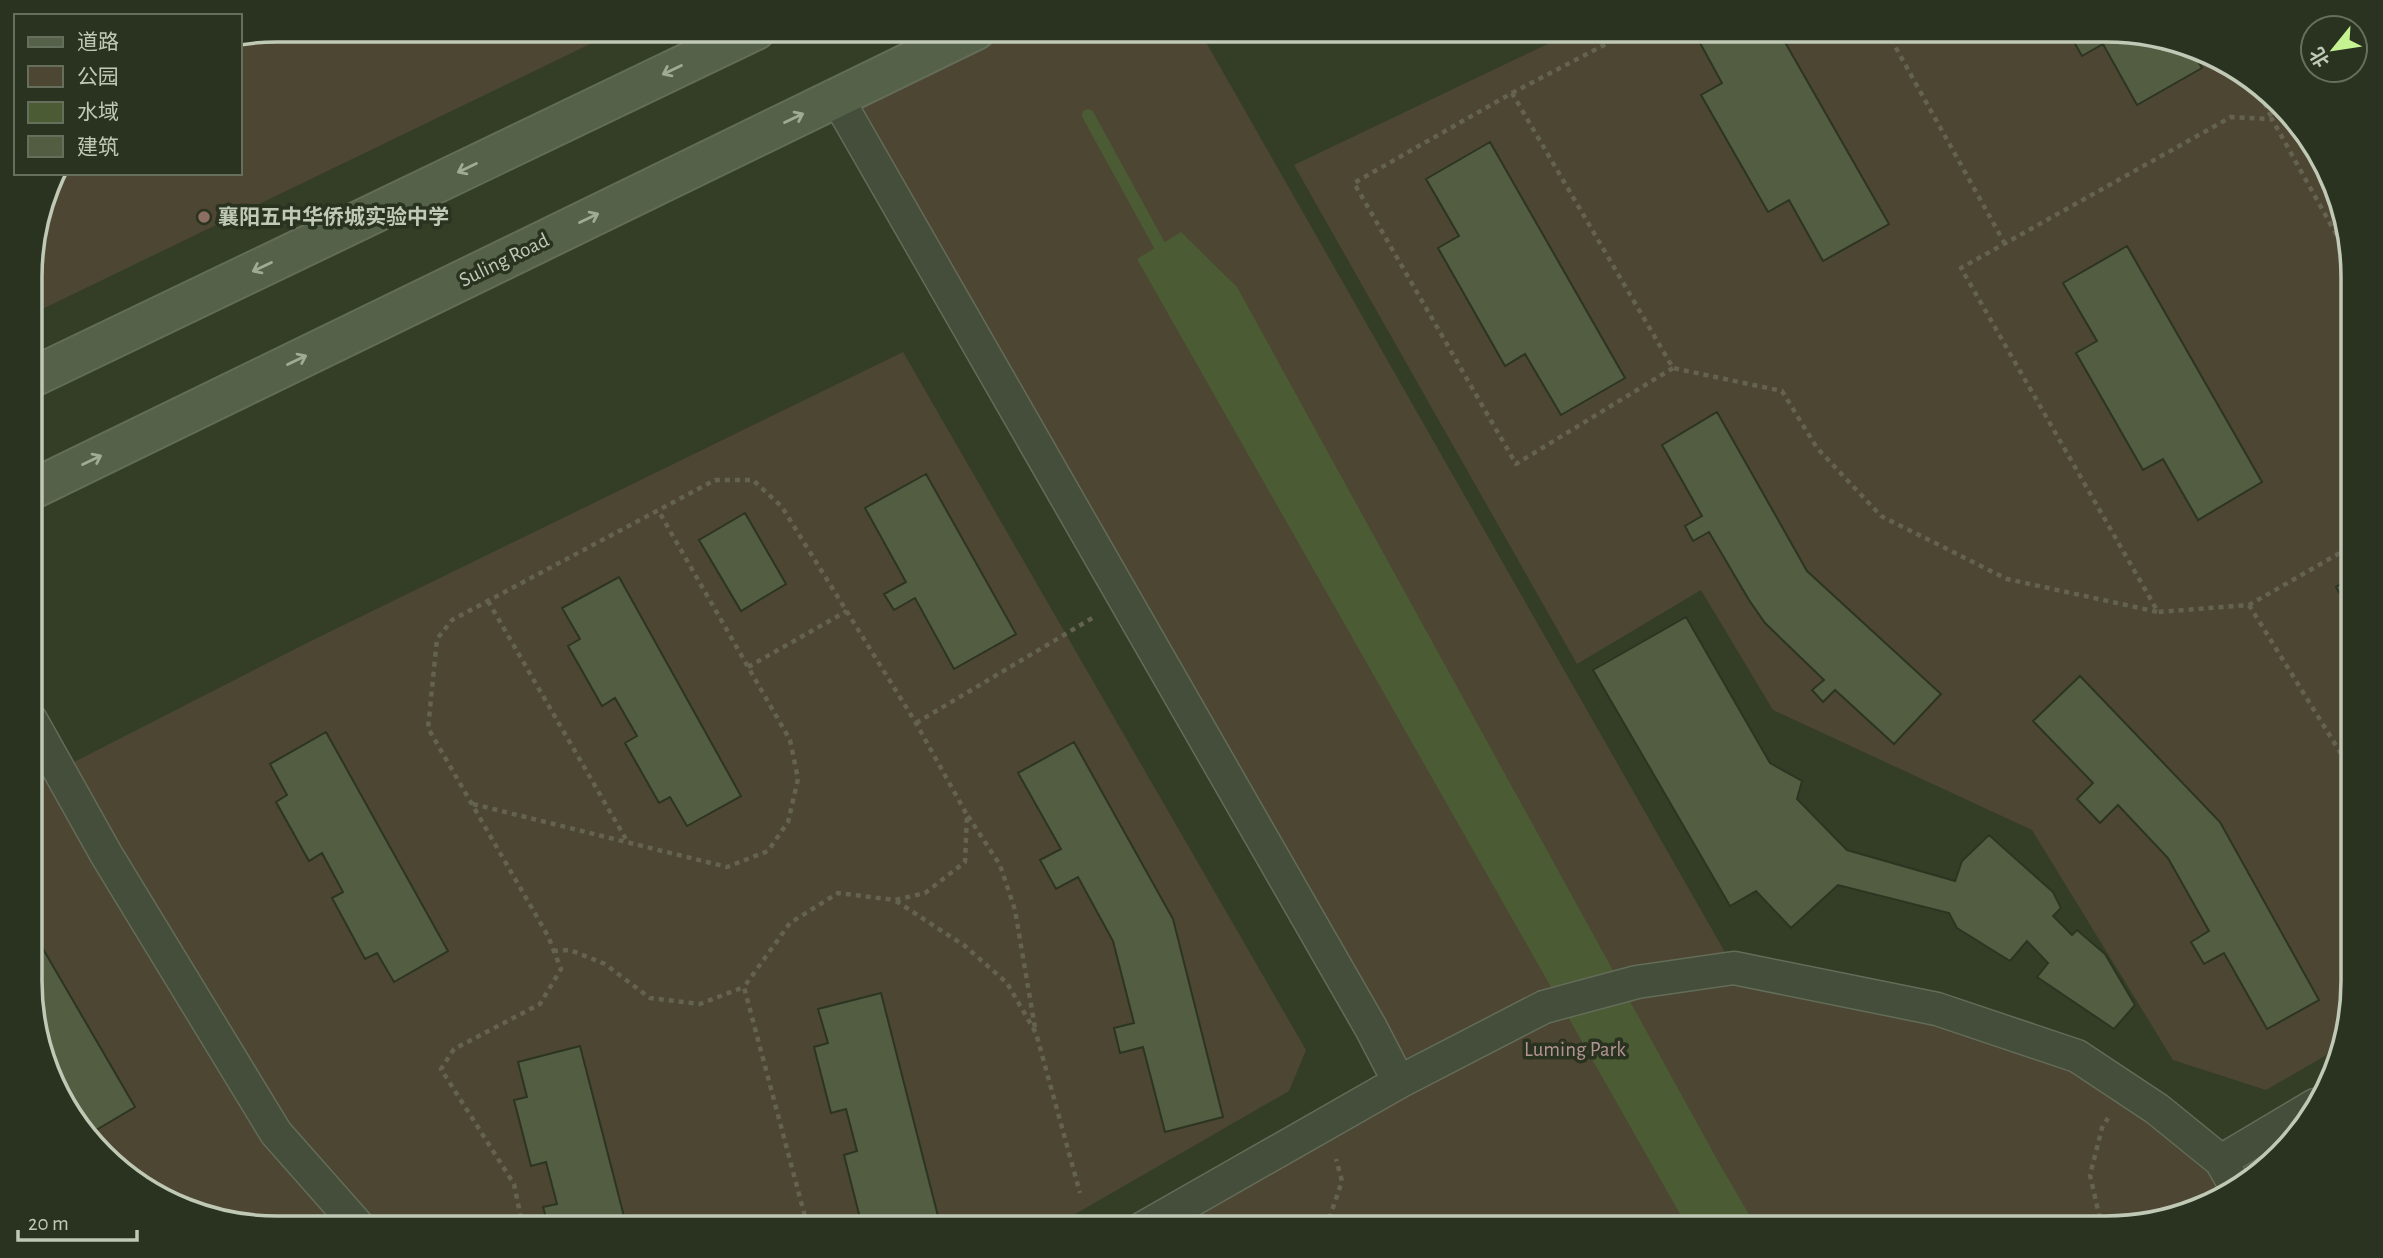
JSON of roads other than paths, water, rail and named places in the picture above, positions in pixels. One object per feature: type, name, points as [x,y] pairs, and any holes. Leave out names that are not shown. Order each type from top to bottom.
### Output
[{"type":"main road","points":[[43,372],[731,42]]},
{"type":"main road","name":"Suling Road","points":[[43,484],[951,42]]},
{"type":"street","points":[[837,98],[1371,1028],[1399,1082]]},
{"type":"street","points":[[42,740],[106,854],[276,1133],[349,1216]]},
{"type":"street","points":[[1165,1216],[1399,1082],[1544,1007],[1637,982],[1734,968],[1937,1009],[2077,1056],[2157,1109],[2221,1161],[2231,1179]]},
{"type":"street","points":[[2221,1161],[2299,1114]]},
{"type":"water","points":[[1181,232],[1237,287],[1750,1215],[1681,1215],[1137,259]]},
{"type":"waterway","points":[[1088,115],[1167,259]]},
{"type":"place","name":"襄阳五中华侨城实验中学","points":[[204,217]]},
{"type":"park label","name":"Luming Park","points":[[1575,1049]]}]
